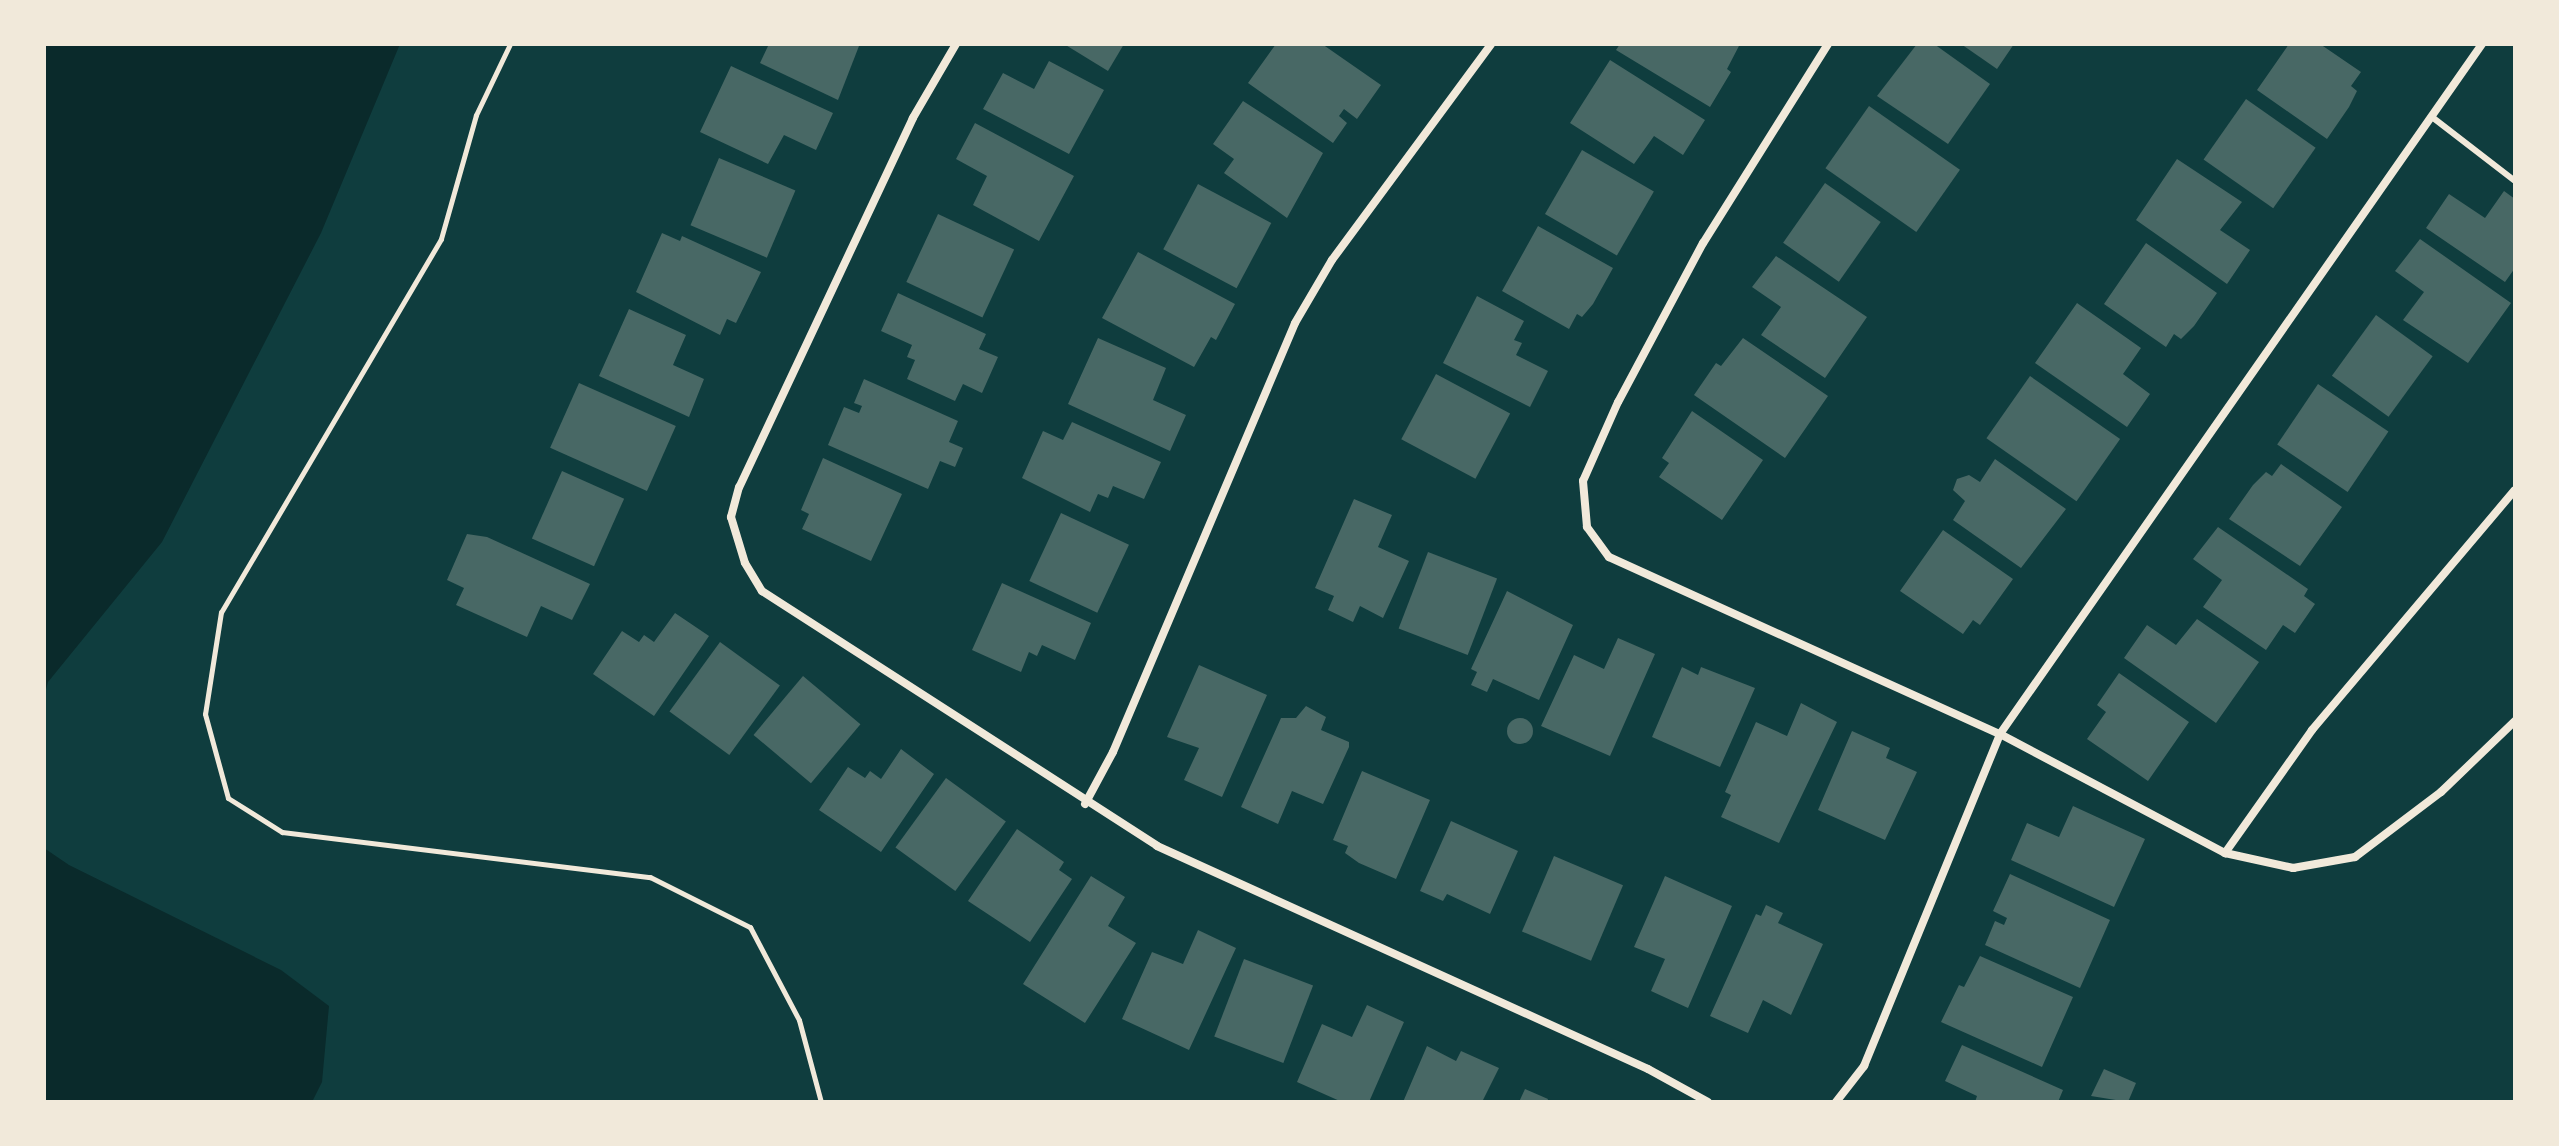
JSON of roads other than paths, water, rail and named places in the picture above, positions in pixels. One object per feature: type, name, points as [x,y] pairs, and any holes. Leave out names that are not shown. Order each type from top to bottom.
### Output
[{"type":"street","points":[[956,44],[913,118],[739,487],[731,517],[745,563],[762,591],[810,617],[1085,804],[1157,846],[1648,1069],[1708,1102]]},
{"type":"street","points":[[1085,804],[1113,752],[1295,323],[1332,260],[1491,44]]},
{"type":"street","points":[[1828,44],[1703,243],[1618,402],[1583,481],[1587,527],[1609,557],[2000,734],[2225,853],[2293,868],[2355,857],[2441,792],[2515,721]]},
{"type":"street","points":[[1836,1102],[1864,1066],[2000,734],[2482,44]]},
{"type":"street","points":[[2225,853],[2312,730],[2515,490]]},
{"type":"lane","points":[[2432,117],[2515,181]]},
{"type":"water","points":[[44,44],[400,44],[321,233],[162,542],[48,682],[44,697]]},
{"type":"water","points":[[44,848],[69,865],[281,970],[329,1006],[322,1082],[312,1102],[44,1102]]}]
